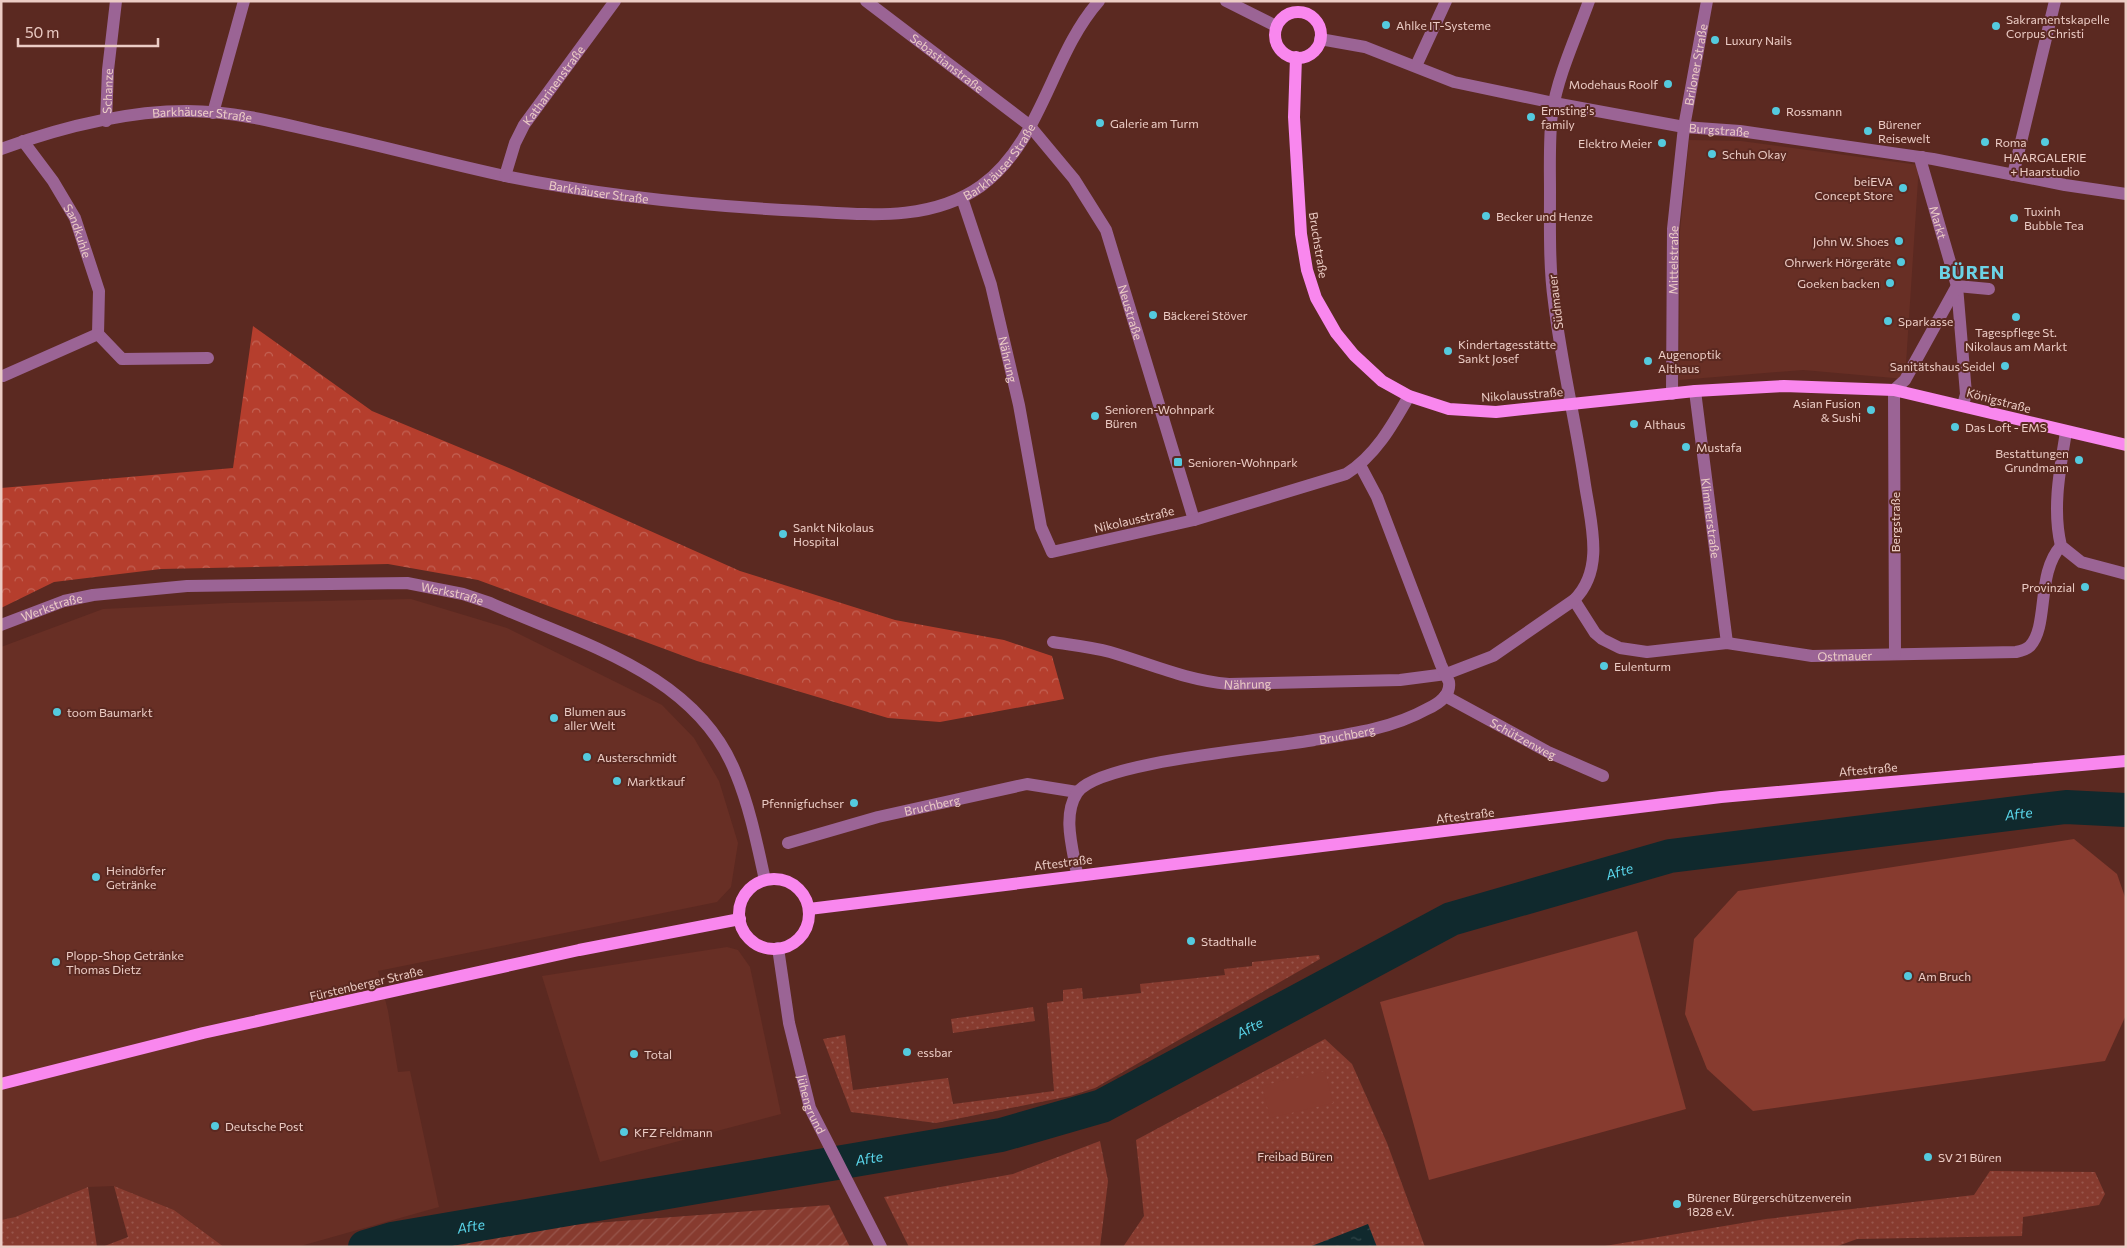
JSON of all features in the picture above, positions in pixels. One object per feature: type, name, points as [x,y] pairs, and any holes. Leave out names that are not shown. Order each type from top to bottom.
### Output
[{"type":"main road","points":[[1307,7],[1319,26],[1320,38],[1314,50],[1303,57],[1285,54],[1277,44],[1276,26],[1285,15],[1307,7]]},
{"type":"main road","name":"Bruchstraße","points":[[1296,57],[1294,118],[1301,234],[1307,270],[1316,298],[1336,334],[1354,355],[1382,381],[1409,396]]},
{"type":"main road","name":"Nikolausstraße","points":[[1409,396],[1434,406],[1469,411],[1496,412],[1695,391],[1784,386],[1894,390]]},
{"type":"main road","name":"Königstraße","points":[[1894,390],[2126,445]]},
{"type":"main road","name":"Aftestraße","points":[[809,909],[1077,874],[1721,797],[2126,761]]},
{"type":"main road","points":[[775,879],[793,884],[806,899],[809,909],[809,920],[798,939],[789,945],[778,948],[758,944],[743,929],[740,919],[740,909],[748,891],[765,880],[775,879]]},
{"type":"main road","name":"Fürstenberger Straße","points":[[1,1084],[203,1033],[579,950],[740,919]]},
{"type":"street","name":"Schanze","points":[[106,121],[108,70],[116,1]]},
{"type":"street","points":[[213,113],[244,1]]},
{"type":"street","name":"Katharinenstraße","points":[[505,176],[515,144],[524,125],[615,1]]},
{"type":"street","name":"Sebastianstraße","points":[[866,1],[1029,125]]},
{"type":"street","name":"Barkhäuser Straße","points":[[1,149],[23,141],[106,121],[159,113],[213,113],[260,118],[505,176],[573,188],[693,204],[874,215],[934,209],[962,198],[996,174],[1009,158],[1029,125],[1068,48],[1088,14],[1099,1]]},
{"type":"street","points":[[1226,1],[1276,26]]},
{"type":"street","points":[[1416,66],[1446,1]]},
{"type":"street","name":"Südmauer","points":[[1574,600],[1588,583],[1592,571],[1594,544],[1554,303],[1550,266],[1550,141],[1554,103],[1588,1]]},
{"type":"street","name":"Briloner Straße","points":[[1684,127],[1707,1]]},
{"type":"street","points":[[2013,175],[2055,1]]},
{"type":"street","name":"Burgstraße","points":[[1320,38],[1365,47],[1454,82],[1554,103],[1684,127],[1740,131],[1922,157],[2126,194]]},
{"type":"street","name":"Neustraße","points":[[1029,125],[1074,179],[1106,230],[1194,520]]},
{"type":"street","name":"Mittelstraße","points":[[1672,394],[1673,229],[1684,127]]},
{"type":"street","name":"Sandkuhle","points":[[23,141],[53,181],[75,218],[99,290],[98,334]]},
{"type":"street","name":"Markt","points":[[1922,157],[1921,162],[1957,286],[1966,394],[1963,405]]},
{"type":"street","name":"Nährung","points":[[962,198],[991,285],[1019,405],[1041,527],[1052,552]]},
{"type":"street","points":[[1894,390],[1905,380],[1957,286],[1990,289]]},
{"type":"street","points":[[2,376],[98,334],[122,359],[208,358]]},
{"type":"street","name":"Bergstraße","points":[[1894,390],[1895,654]]},
{"type":"street","name":"Klimmerstraße","points":[[1695,391],[1727,643]]},
{"type":"street","name":"Nikolausstraße","points":[[1052,552],[1194,520],[1334,480],[1360,465],[1394,424],[1409,396]]},
{"type":"street","points":[[2066,432],[2058,477],[2058,527],[2061,546],[2081,562],[2126,574]]},
{"type":"street","points":[[1360,465],[1377,497],[1446,674],[1450,686],[1446,696]]},
{"type":"street","name":"Ostmauer","points":[[1574,600],[1595,633],[1602,639],[1620,648],[1647,652],[1727,643],[1805,656],[2016,652],[2026,650],[2036,636],[2050,564],[2054,554],[2061,546]]},
{"type":"street","name":"Werkstraße","points":[[1,625],[64,601],[93,595],[187,586],[381,582],[431,586],[490,603],[652,676],[680,697],[704,722],[722,747],[736,773],[755,831],[765,880]]},
{"type":"street","points":[[1446,674],[1493,656],[1574,600]]},
{"type":"street","name":"Nährung","points":[[1053,642],[1110,652],[1190,679],[1229,684],[1400,680],[1446,674]]},
{"type":"street","name":"Schützenweg","points":[[1446,696],[1548,752],[1603,776]]},
{"type":"street","name":"Bruchberg","points":[[788,843],[878,817],[1027,784],[1077,792],[1095,778],[1138,766],[1315,740],[1379,728],[1412,716],[1436,704],[1446,696]]},
{"type":"street","points":[[1077,792],[1070,808],[1069,822],[1077,874]]},
{"type":"street","name":"Jühengrund","points":[[778,948],[789,1023],[810,1108],[858,1206],[881,1247]]},
{"type":"shaded area","points":[[1689,140],[1741,141],[1919,165],[1905,379],[1803,370],[1679,380],[1680,231]]},
{"type":"shaded area","points":[[411,599],[507,628],[662,705],[694,738],[719,781],[738,843],[731,887],[717,902],[378,971],[388,1011],[398,1072],[410,1071],[439,1207],[297,1247],[224,1247],[174,1210],[114,1186],[88,1187],[15,1217],[1,1220],[1,647],[103,609],[229,603]]},
{"type":"shaded area","points":[[727,947],[738,950],[750,967],[781,1114],[600,1162],[542,976]]},
{"type":"green space","points":[[253,326],[372,411],[509,468],[740,571],[895,620],[1004,640],[1052,656],[1064,699],[940,722],[888,718],[697,661],[478,580],[388,564],[161,569],[54,582],[1,608],[1,488],[233,468]]},
{"type":"green space","name":"Am Bruch","points":[[2074,839],[2117,874],[2126,900],[2126,1015],[2105,1061],[1753,1111],[1707,1069],[1685,1014],[1694,939],[1738,891]]},
{"type":"green space","points":[[1637,931],[1686,1109],[1429,1180],[1380,1002]]},
{"type":"green space","points":[[1319,955],[1320,959],[1095,1088],[1070,1096],[936,1123],[851,1112],[823,1039],[845,1035],[853,1090],[948,1078],[953,1104],[1054,1091],[1047,1003],[1063,1001],[1063,990],[1082,988],[1083,999],[1141,993],[1140,984],[1225,975],[1224,969],[1252,966],[1252,962]]},
{"type":"green space","points":[[1033,1007],[1035,1021],[953,1033],[951,1019]]},
{"type":"green space","name":"Freibad Büren","points":[[1325,1039],[1352,1064],[1387,1143],[1425,1247],[1123,1247],[1144,1216],[1136,1140]]},
{"type":"green space","points":[[1325,1071],[1333,1103],[1270,1118],[1262,1086]]},
{"type":"green space","points":[[1100,1141],[1108,1181],[1100,1247],[909,1247],[884,1197],[1013,1174]]},
{"type":"green space","points":[[1990,1171],[2095,1172],[2105,1194],[2099,1205],[2023,1217],[2022,1236],[1857,1239],[1835,1247],[1599,1247],[1766,1219],[1974,1195]]},
{"type":"green space","points":[[114,1186],[174,1210],[224,1247],[102,1247],[128,1237]]},
{"type":"green space","points":[[88,1187],[97,1247],[1,1247],[1,1220],[15,1217]]},
{"type":"green space","points":[[829,1205],[850,1247],[422,1247],[506,1230]]},
{"type":"water","points":[[1368,1224],[1377,1247],[1309,1247]]},
{"type":"waterway","name":"Afte","points":[[365,1247],[392,1239],[1001,1135],[1102,1106],[1451,919],[1670,856],[2066,807],[2126,810]]},
{"type":"place","name":"Ahlke IT-Systeme","points":[[1386,25]]},
{"type":"place","name":"Sakramentskapelle Corpus Christi","points":[[1996,26]]},
{"type":"place","name":"Luxury Nails","points":[[1715,40]]},
{"type":"place","name":"Modehaus Roolf","points":[[1668,84]]},
{"type":"place","name":"Rossmann","points":[[1776,111]]},
{"type":"place","name":"Ernsting's family","points":[[1531,117]]},
{"type":"place","name":"Galerie am Turm","points":[[1100,123]]},
{"type":"place","name":"Bürener Reisewelt","points":[[1868,131]]},
{"type":"place","name":"Roma","points":[[1985,142]]},
{"type":"place","name":"HAARGALERIE + Haarstudio","points":[[2045,142]]},
{"type":"place","name":"Elektro Meier","points":[[1662,143]]},
{"type":"place","name":"Schuh Okay","points":[[1712,154]]},
{"type":"place","name":"beiEVA Concept Store","points":[[1903,188]]},
{"type":"place","name":"Becker und Henze","points":[[1486,216]]},
{"type":"place","name":"Tuxinh Bubble Tea","points":[[2014,218]]},
{"type":"place","name":"John W. Shoes","points":[[1899,241]]},
{"type":"place","name":"Ohrwerk Hörgeräte","points":[[1901,262]]},
{"type":"place","name":"Goeken backen","points":[[1890,283]]},
{"type":"place","name":"Bäckerei Stöver","points":[[1153,315]]},
{"type":"place","name":"Tagespflege St. Nikolaus am Markt","points":[[2016,317]]},
{"type":"place","name":"Sparkasse","points":[[1888,321]]},
{"type":"place","name":"Kindertagesstätte Sankt Josef","points":[[1448,351]]},
{"type":"place","name":"Augenoptik Althaus","points":[[1648,361]]},
{"type":"place","name":"Sanitätshaus Seidel","points":[[2005,366]]},
{"type":"place","name":"Asian Fusion & Sushi","points":[[1871,410]]},
{"type":"place","name":"Senioren-Wohnpark Büren","points":[[1095,416]]},
{"type":"place","name":"Althaus","points":[[1634,424]]},
{"type":"place","name":"Das Loft - EMS","points":[[1955,427]]},
{"type":"place","name":"Mustafa","points":[[1686,447]]},
{"type":"place","name":"Bestattungen Grundmann","points":[[2079,460]]},
{"type":"place","name":"Senioren-Wohnpark","points":[[1178,462]]},
{"type":"place","name":"Sankt Nikolaus Hospital","points":[[783,534]]},
{"type":"place","name":"Provinzial","points":[[2085,587]]},
{"type":"place","name":"Eulenturm","points":[[1604,666]]},
{"type":"place","name":"toom Baumarkt","points":[[57,712]]},
{"type":"place","name":"Blumen aus aller Welt","points":[[554,718]]},
{"type":"place","name":"Austerschmidt","points":[[587,757]]},
{"type":"place","name":"Marktkauf","points":[[617,781]]},
{"type":"place","name":"Pfennigfuchser","points":[[854,803]]},
{"type":"place","name":"Heindörfer Getränke","points":[[96,877]]},
{"type":"place","name":"Stadthalle","points":[[1191,941]]},
{"type":"place","name":"Plopp-Shop Getränke Thomas Dietz","points":[[56,962]]},
{"type":"place","name":"Am Bruch","points":[[1908,976]]},
{"type":"place","name":"essbar","points":[[907,1052]]},
{"type":"place","name":"Total","points":[[634,1054]]},
{"type":"place","name":"Deutsche Post","points":[[215,1126]]},
{"type":"place","name":"KFZ Feldmann","points":[[624,1132]]},
{"type":"place","name":"SV 21 Büren","points":[[1928,1157]]},
{"type":"place","name":"Bürener Bürgerschützenverein 1828 e.V.","points":[[1677,1204]]},
{"type":"district","name":"BÜREN","points":[[1972,272]]}]
